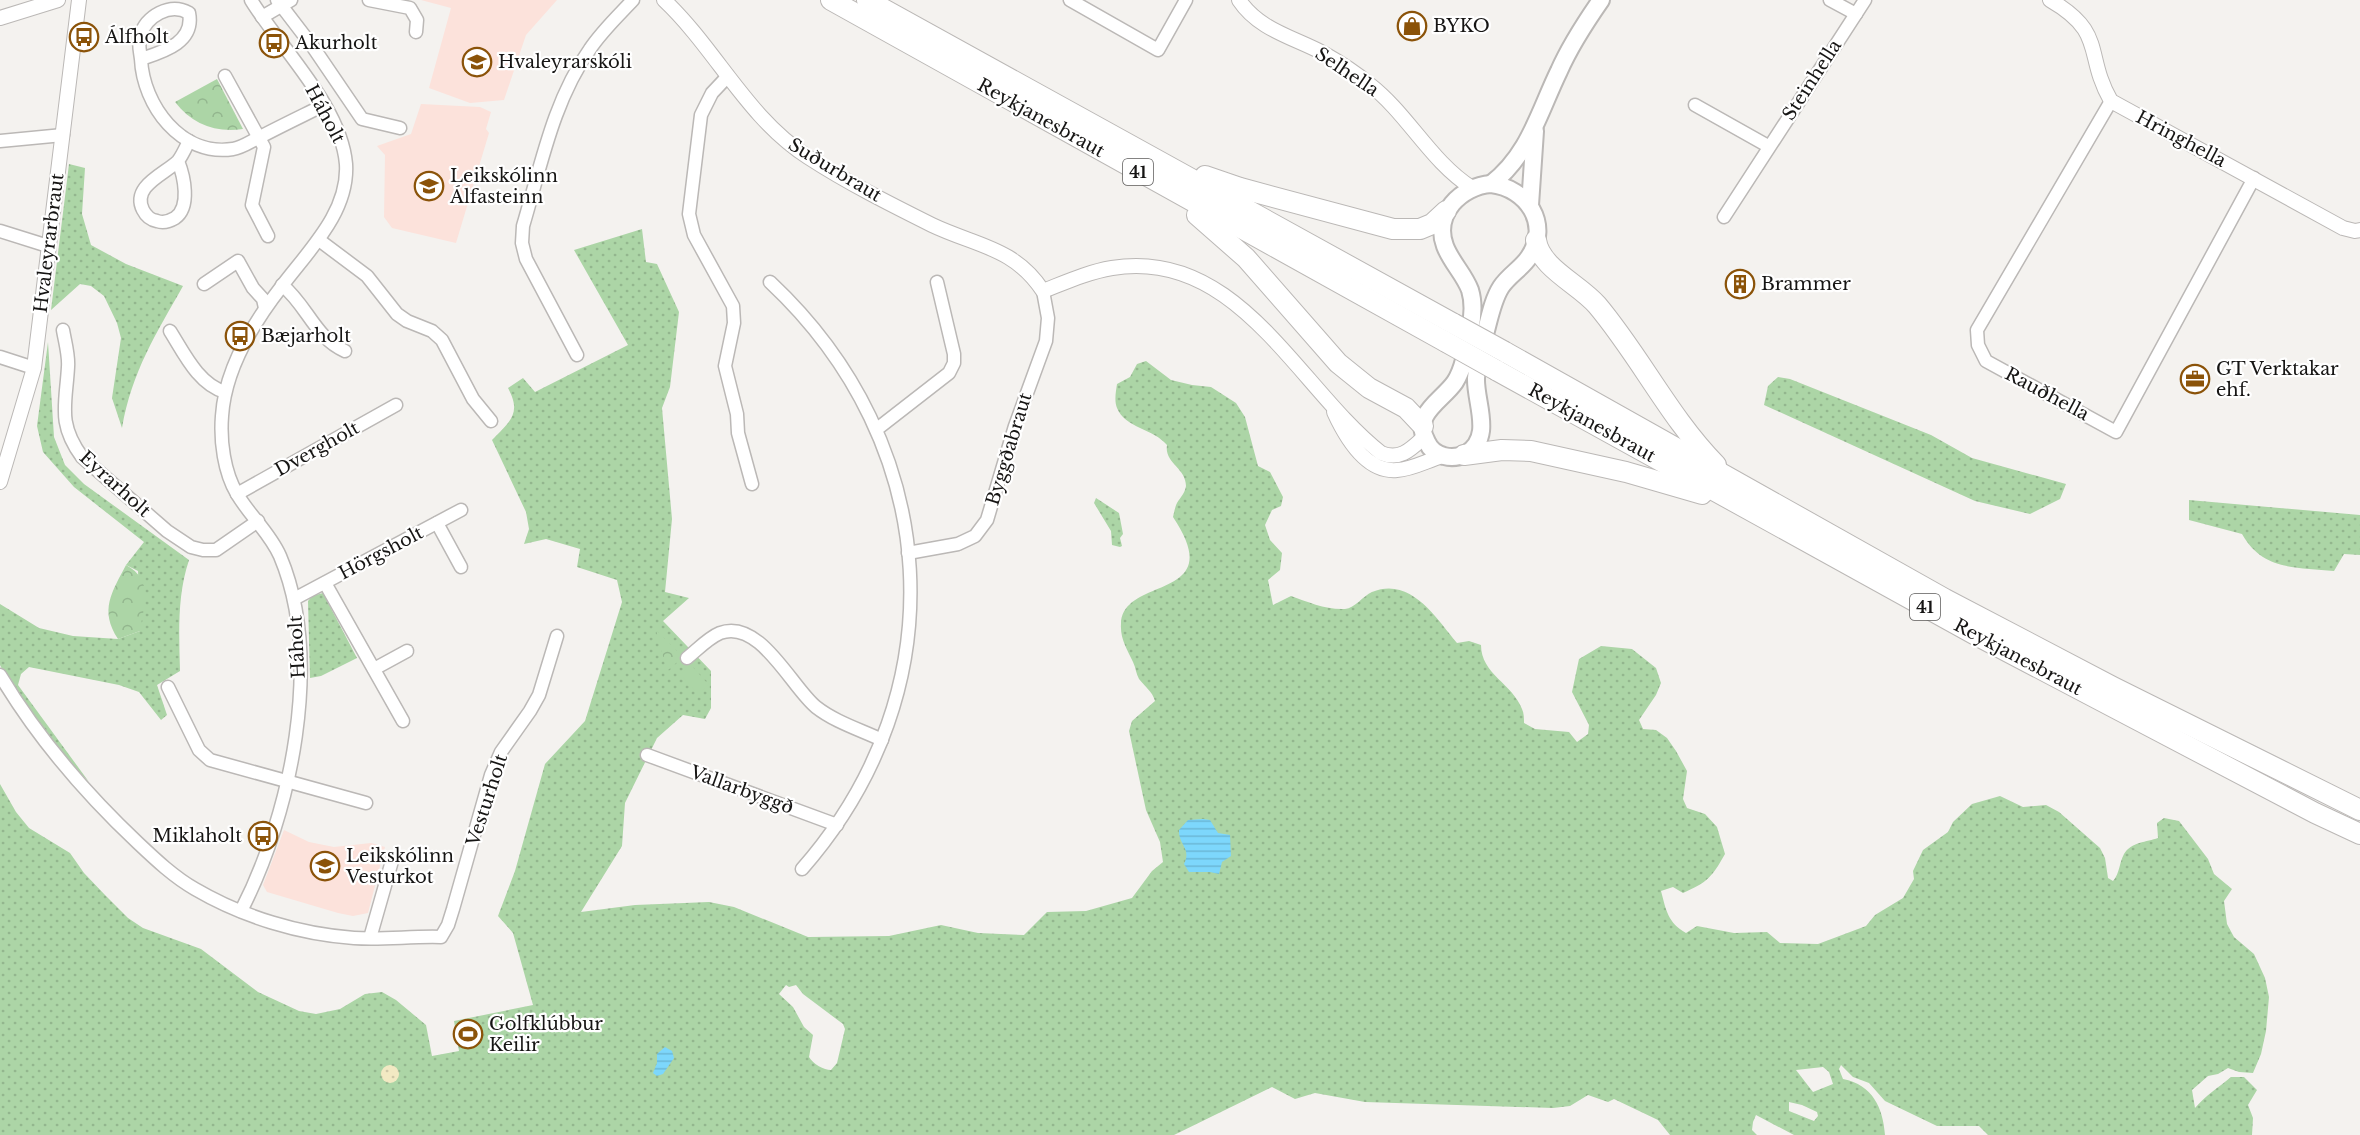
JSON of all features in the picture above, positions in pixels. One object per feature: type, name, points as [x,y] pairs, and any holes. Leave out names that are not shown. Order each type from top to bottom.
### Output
[{"type":"highway","name":"Reykjanesbraut","points":[[831,0],[1005,99],[1446,342],[1501,361],[1744,487],[1945,600],[2360,810]]},
{"type":"highway","name":"Reykjanesbraut","points":[[867,0],[1454,324],[1501,361],[1781,529],[2155,730],[2360,834]]},
{"type":"highway","points":[[973,59],[1030,82],[1200,174],[1240,188],[1393,229],[1420,229],[1432,224],[1450,206]]},
{"type":"highway","points":[[1005,99],[1075,145],[1172,198],[1202,219],[1246,258],[1338,363],[1369,388],[1410,411],[1423,431]]},
{"type":"highway","points":[[1536,240],[1544,260],[1579,287],[1603,312],[1703,451],[1717,466],[1744,487]]},
{"type":"highway","points":[[1464,454],[1512,450],[1561,457],[1694,491],[1781,529]]},
{"type":"main road","points":[[1491,184],[1512,166],[1536,129],[1568,53],[1601,0]]},
{"type":"main road","points":[[1530,205],[1536,129]]},
{"type":"main road","points":[[1491,184],[1518,192],[1530,205],[1535,217],[1536,240],[1530,256],[1505,281],[1496,298],[1476,375],[1482,430],[1474,448],[1450,458],[1433,450],[1423,431],[1431,406],[1449,390],[1459,375],[1473,316],[1469,287],[1449,256],[1443,241],[1443,226],[1450,206],[1472,188],[1491,184]]},
{"type":"street","points":[[0,18],[58,0]]},
{"type":"street","name":"Hvaleyrarbraut","points":[[1,477],[34,368],[79,0]]},
{"type":"street","name":"Háholt","points":[[241,911],[271,839],[288,782],[296,736],[300,681],[294,599],[280,556],[258,521],[237,494],[230,478],[223,450],[222,416],[225,392],[237,358],[265,308],[319,240],[333,215],[343,191],[345,175],[343,147],[324,105],[251,0]]},
{"type":"street","points":[[369,0],[410,9],[417,20],[416,32]]},
{"type":"street","points":[[577,355],[526,259],[522,243],[523,226],[554,122],[570,81],[591,46],[633,0]]},
{"type":"street","name":"Suðurbraut","points":[[664,0],[694,30],[768,126],[785,141],[807,157],[881,199],[925,221],[1008,256],[1028,272],[1043,291]]},
{"type":"street","points":[[1070,0],[1158,50],[1186,0]]},
{"type":"street","name":"Selhella","points":[[1239,0],[1248,12],[1263,24],[1323,53],[1370,84],[1403,116],[1440,163],[1453,189],[1450,206]]},
{"type":"street","points":[[1830,0],[1856,14]]},
{"type":"street","name":"Steinhella","points":[[1724,218],[1768,146],[1865,0]]},
{"type":"street","points":[[2050,0],[2077,18],[2086,29],[2104,90],[2111,101]]},
{"type":"street","points":[[262,17],[283,2]]},
{"type":"street","name":"Háholt","points":[[283,2],[362,119],[400,128]]},
{"type":"street","points":[[141,59],[168,50],[179,42],[188,29],[189,13],[171,9],[152,18],[141,34],[139,48],[143,78],[153,104],[168,125],[189,141],[216,149],[234,149],[324,105]]},
{"type":"street","points":[[225,76],[264,147],[252,205],[268,236]]},
{"type":"street","points":[[729,76],[712,93],[701,115],[689,214],[694,235],[733,306],[734,318],[725,366],[737,414],[738,433],[752,484]]},
{"type":"street","name":"Hringhella","points":[[2111,101],[2343,228],[2360,230]]},
{"type":"street","name":"Rauðhella","points":[[2111,101],[1977,330],[1977,339],[1986,361],[2116,432],[2254,178]]},
{"type":"street","points":[[1695,105],[1768,146]]},
{"type":"street","points":[[0,141],[63,135]]},
{"type":"street","points":[[178,161],[184,197],[182,210],[173,219],[160,222],[153,220],[147,217],[141,204],[144,190],[151,181],[178,161],[189,141]]},
{"type":"street","name":"Selhella","points":[[1440,163],[1472,188]]},
{"type":"street","points":[[0,231],[48,246]]},
{"type":"street","points":[[319,240],[368,276],[389,306],[401,318],[432,331],[442,340],[473,399],[491,421]]},
{"type":"street","points":[[204,284],[238,261],[253,288],[263,299],[265,308]]},
{"type":"street","points":[[1043,291],[1082,275],[1115,268],[1164,269],[1196,279],[1226,297],[1266,331],[1330,405],[1375,448],[1386,455],[1402,454],[1423,431]]},
{"type":"street","points":[[770,282],[803,314],[831,350],[856,388],[877,429],[897,490],[908,553],[910,600],[906,648],[897,694],[882,740],[862,784],[837,825],[802,868]]},
{"type":"street","points":[[877,429],[943,378],[953,366],[954,354],[938,282]]},
{"type":"street","points":[[282,285],[302,305],[323,337],[345,351]]},
{"type":"street","name":"Byggðabraut","points":[[908,553],[958,544],[975,536],[987,520],[1015,426],[1046,340],[1048,318],[1043,291]]},
{"type":"street","name":"Eyrarholt","points":[[63,330],[69,366],[64,405],[67,427],[72,443],[82,457],[167,531],[191,547],[203,550],[216,549],[258,521]]},
{"type":"street","points":[[170,331],[201,377],[210,385],[225,392]]},
{"type":"street","points":[[0,357],[34,368]]},
{"type":"street","name":"Dvergholt","points":[[237,494],[396,405]]},
{"type":"street","points":[[1330,405],[1341,428],[1353,445],[1367,459],[1383,469],[1400,470],[1443,456]]},
{"type":"street","name":"Hörgsholt","points":[[294,599],[460,510]]},
{"type":"street","name":"Hörgsholt","points":[[437,523],[461,567]]},
{"type":"street","name":"Hörgsholt","points":[[325,583],[403,721]]},
{"type":"street","points":[[687,658],[713,636],[727,631],[737,632],[759,643],[778,660],[797,688],[828,716],[882,740]]},
{"type":"street","name":"Vesturholt","points":[[370,938],[441,937],[453,909],[491,775],[501,752],[530,711],[538,695],[558,636]]},
{"type":"street","points":[[374,669],[407,651]]},
{"type":"street","points":[[0,675],[51,747],[113,819],[164,867],[193,888],[241,911],[294,928],[356,938],[370,938],[392,861]]},
{"type":"street","points":[[168,687],[204,756],[210,760],[366,803]]},
{"type":"street","name":"Vallarbyggð","points":[[647,755],[837,825]]},
{"type":"shaded area","name":"Hvaleyrarskóli","points":[[421,0],[557,0],[526,35],[504,100],[470,103],[429,88],[451,8]]},
{"type":"shaded area","name":"Leikskólinn Álfasteinn","points":[[421,104],[480,107],[491,112],[486,129],[489,133],[456,243],[392,228],[384,217],[385,155],[377,146],[411,134]]},
{"type":"shaded area","name":"Leikskólinn Vesturkot","points":[[284,830],[309,842],[334,847],[371,843],[385,847],[368,913],[353,916],[338,913],[267,892],[263,885]]},
{"type":"green space","points":[[217,79],[243,129],[223,130],[205,125],[189,116],[175,102]]},
{"type":"green space","points":[[69,164],[85,168],[82,214],[91,245],[126,264],[183,286],[146,354],[132,389],[122,428],[112,398],[121,338],[117,323],[104,296],[91,286],[80,284],[51,310]]},
{"type":"green space","points":[[642,229],[646,262],[657,264],[679,312],[670,387],[662,408],[672,519],[665,592],[689,598],[663,621],[711,671],[711,708],[705,719],[683,715],[657,738],[625,803],[622,846],[581,912],[635,905],[709,902],[734,907],[808,937],[889,936],[941,925],[978,933],[1024,935],[1047,912],[1086,911],[1132,898],[1152,871],[1163,862],[1160,842],[1146,810],[1129,731],[1132,721],[1155,701],[1138,677],[1123,639],[1121,624],[1126,609],[1138,599],[1182,575],[1189,563],[1187,544],[1173,517],[1176,505],[1186,486],[1183,475],[1169,456],[1167,445],[1155,435],[1126,420],[1116,405],[1117,384],[1130,377],[1137,364],[1146,361],[1171,380],[1211,387],[1236,403],[1245,417],[1258,466],[1270,472],[1283,497],[1281,506],[1272,510],[1265,525],[1270,540],[1282,553],[1280,570],[1268,580],[1273,605],[1291,596],[1324,607],[1345,609],[1372,592],[1386,589],[1399,590],[1421,602],[1457,643],[1469,641],[1481,645],[1486,664],[1517,700],[1523,711],[1524,723],[1535,729],[1569,732],[1577,742],[1588,734],[1589,725],[1572,692],[1579,659],[1601,646],[1632,649],[1656,668],[1661,683],[1656,695],[1639,720],[1643,729],[1656,730],[1667,738],[1676,751],[1687,771],[1683,799],[1687,808],[1705,814],[1717,827],[1725,854],[1713,874],[1698,886],[1683,893],[1673,887],[1661,891],[1671,920],[1686,933],[1697,926],[1734,933],[1767,932],[1780,943],[1818,944],[1866,926],[1875,915],[1903,898],[1914,879],[1913,871],[1923,850],[1948,832],[1953,822],[1972,804],[2000,796],[2023,807],[2046,805],[2059,812],[2100,848],[2105,858],[2108,878],[2113,881],[2127,850],[2158,838],[2157,823],[2164,818],[2179,821],[2208,859],[2214,874],[2232,889],[2224,901],[2227,924],[2234,937],[2254,954],[2265,978],[2269,997],[2266,1031],[2261,1054],[2253,1073],[2228,1068],[2218,1074],[2208,1076],[2192,1090],[2195,1108],[2231,1077],[2244,1077],[2257,1090],[2248,1105],[2253,1118],[2252,1135],[1988,1135],[1979,1126],[1937,1126],[1885,1101],[1869,1083],[1853,1077],[1841,1065],[1839,1069],[1843,1079],[1862,1086],[1874,1099],[1882,1116],[1885,1135],[1794,1135],[1756,1115],[1752,1130],[1757,1135],[1670,1135],[1658,1120],[1614,1099],[1608,1102],[1588,1095],[1570,1106],[1553,1108],[1365,1102],[1315,1093],[1295,1099],[1272,1087],[1174,1135],[0,1135],[0,784],[16,812],[29,828],[70,853],[84,873],[128,918],[143,928],[201,949],[258,992],[299,1011],[316,1014],[340,1009],[365,994],[382,992],[396,1000],[426,1025],[432,1056],[459,1051],[454,1021],[533,1005],[513,933],[498,916],[515,871],[545,764],[585,721],[622,602],[617,580],[577,567],[580,549],[546,539],[524,544],[529,529],[526,512],[492,440],[509,422],[514,411],[508,388],[523,378],[535,392],[628,345],[574,250]],"holes":[[[786,985],[789,987],[796,985],[803,994],[843,1024],[845,1029],[837,1063],[831,1070],[819,1066],[809,1057],[813,1035],[804,1027],[793,1007],[779,994]],[[1823,1067],[1829,1072],[1833,1084],[1813,1092],[1796,1070]],[[1789,1102],[1817,1112],[1818,1116],[1814,1121],[1789,1111]]]},
{"type":"green space","points":[[48,342],[54,437],[65,465],[84,484],[189,560],[182,587],[179,629],[180,671],[157,685],[167,715],[161,720],[139,692],[119,685],[29,667],[21,674],[18,685],[89,782],[50,742],[0,665],[0,604],[39,628],[73,636],[118,639],[140,631],[138,571],[126,565],[144,542],[74,487],[43,452],[37,426]]},
{"type":"green space","points":[[1778,377],[1790,379],[1931,435],[1972,458],[2066,484],[2060,499],[2030,514],[1975,501],[1764,405],[1768,386]]},
{"type":"green space","points":[[1096,498],[1119,513],[1123,534],[1120,538],[1122,546],[1112,545],[1111,531],[1094,503]]},
{"type":"green space","points":[[2189,500],[2360,515],[2360,555],[2344,554],[2334,571],[2282,565],[2260,555],[2242,534],[2189,520]]},
{"type":"green space","points":[[126,565],[141,578],[145,603],[140,631],[118,639],[112,629],[108,610],[112,593]]},
{"type":"green space","points":[[323,593],[357,658],[321,676],[310,678],[308,601],[312,596]]},
{"type":"green space","points":[[656,630],[683,657],[667,671]]},
{"type":"green space","points":[[691,665],[709,685],[698,694],[680,674]]},
{"type":"sand","points":[[390,1065],[396,1068],[399,1074],[396,1080],[390,1083],[384,1080],[381,1074],[384,1068]]},
{"type":"water","points":[[1188,820],[1210,820],[1218,833],[1230,835],[1231,856],[1222,862],[1219,874],[1189,872],[1184,864],[1186,850],[1180,839],[1179,830]]},
{"type":"water","points":[[665,1047],[672,1051],[674,1058],[663,1074],[657,1076],[653,1073],[657,1063],[657,1054]]},
{"type":"place","name":"BYKO","points":[[1412,26]]},
{"type":"place","name":"Álfholt","points":[[84,37]]},
{"type":"place","name":"Akurholt","points":[[274,43]]},
{"type":"place","name":"Hvaleyrarskóli","points":[[477,62]]},
{"type":"place","name":"Leikskólinn Álfasteinn","points":[[429,186]]},
{"type":"place","name":"Brammer","points":[[1740,284]]},
{"type":"place","name":"Bæjarholt","points":[[240,336]]},
{"type":"place","name":"GT Verktakar ehf.","points":[[2195,379]]},
{"type":"place","name":"Miklaholt","points":[[263,836]]},
{"type":"place","name":"Leikskólinn Vesturkot","points":[[325,866]]},
{"type":"place","name":"Golfklúbbur Keilir","points":[[468,1034]]}]
